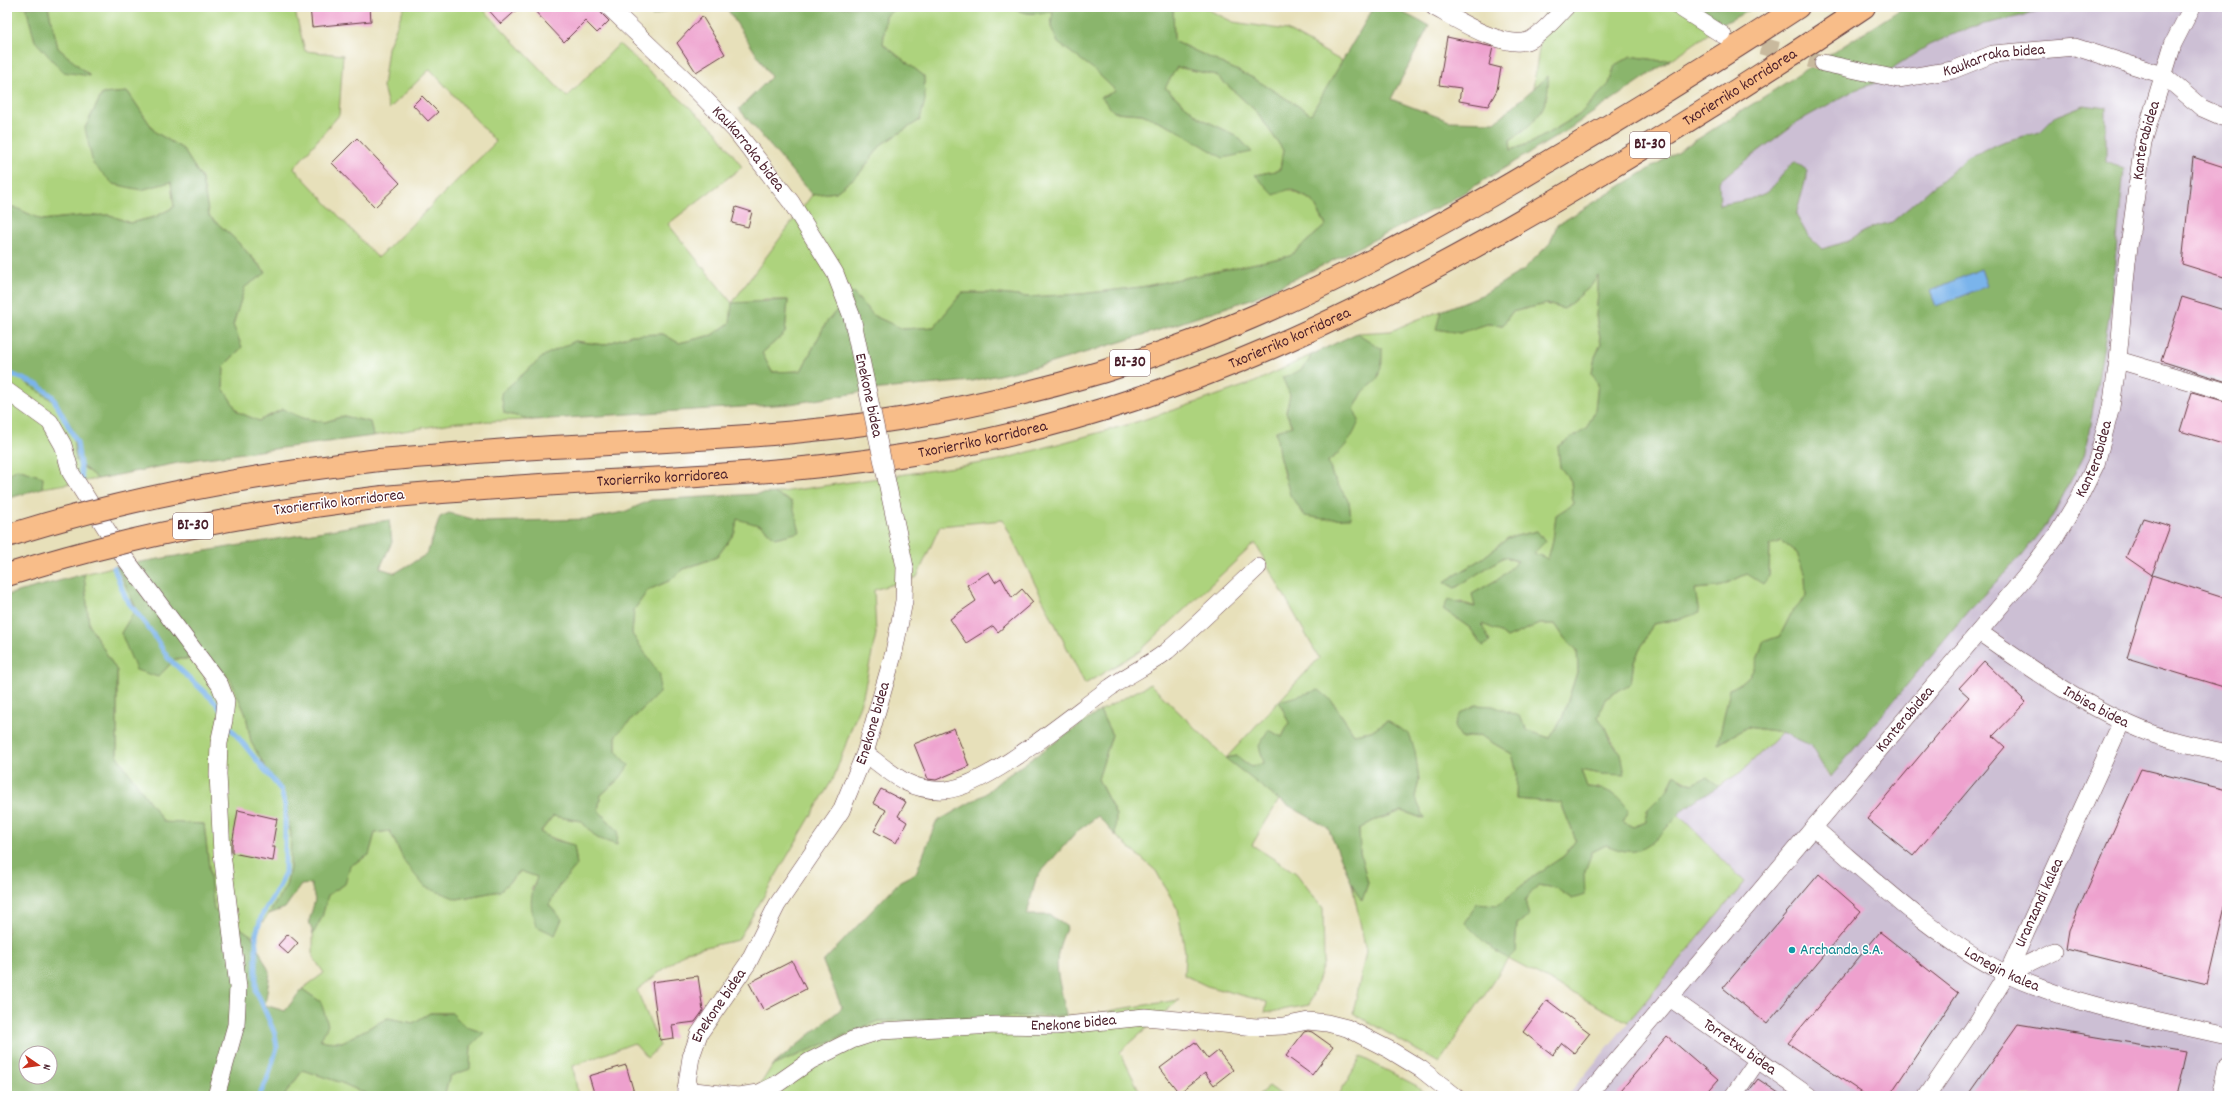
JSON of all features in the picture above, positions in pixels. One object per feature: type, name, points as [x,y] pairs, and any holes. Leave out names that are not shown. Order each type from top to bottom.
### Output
[{"type":"highway","name":"BI-30","points":[[7,536],[118,505],[195,487],[289,471],[379,460],[501,450],[723,438],[868,424],[1023,394],[1132,362],[1191,342],[1281,304],[1417,236],[1500,191],[1614,124],[1798,7]]},
{"type":"highway","name":"Txorierriko korridorea","points":[[7,575],[127,541],[202,524],[294,508],[383,497],[503,487],[726,475],[873,460],[952,447],[1032,430],[1143,398],[1204,376],[1296,338],[1428,272],[1519,223],[1633,156],[1864,7]]},
{"type":"street","name":"Kaukarraka bidea","points":[[609,7],[698,92],[735,130],[791,202],[835,273],[852,317]]},
{"type":"street","points":[[1434,7],[1501,40],[1516,43],[1530,40],[1566,7]]},
{"type":"street","points":[[1679,7],[1724,35]]},
{"type":"street","name":"Kanterabidea","points":[[1587,1096],[1979,632],[2056,536],[2079,498],[2096,464],[2111,407],[2118,360],[2127,262],[2143,142],[2173,44],[2192,7]]},
{"type":"street","name":"Kaukarraka bidea","points":[[1823,63],[1898,79],[1953,70],[1993,54],[2075,47],[2163,75]]},
{"type":"street","points":[[2163,75],[2202,108],[2227,119]]},
{"type":"street","name":"Enekone bidea","points":[[852,317],[904,567],[904,601],[894,652],[864,753],[841,811],[777,905],[748,963],[699,1034],[692,1057],[686,1093],[738,1096],[759,1093],[824,1054],[852,1040],[880,1031],[996,1025],[1056,1026],[1145,1017],[1256,1027],[1283,1026],[1308,1021],[1327,1023],[1347,1028],[1390,1050],[1421,1069],[1455,1096]]},
{"type":"street","points":[[2118,360],[2227,392]]},
{"type":"street","points":[[7,391],[50,422],[63,445],[71,473],[124,557],[220,685],[226,701],[219,743],[218,774],[222,853],[238,987],[236,1025],[216,1096]]},
{"type":"street","points":[[864,753],[910,786],[931,790],[946,790],[964,785],[986,775],[1040,740],[1127,676],[1165,652],[1258,567]]},
{"type":"street","name":"Inbisa bidea","points":[[1979,632],[2040,673],[2105,713],[2152,734],[2227,753]]},
{"type":"street","name":"Uranzandi kalea","points":[[1927,1096],[1978,1021],[2007,974],[2122,721]]},
{"type":"street","name":"Lanegin kalea","points":[[1814,828],[1912,910],[1955,943],[2007,974],[2078,1001],[2227,1036]]},
{"type":"street","points":[[2007,974],[2054,950]]},
{"type":"street","name":"Torretxu bidea","points":[[1670,998],[1756,1061],[1809,1096]]},
{"type":"street","points":[[1733,1096],[1756,1061]]},
{"type":"street","points":[[2220,1096],[2227,1066]]},
{"type":"shaded area","points":[[2050,7],[2164,7],[2168,9],[2169,7],[2227,7],[2227,1096],[1567,1096],[1745,882],[1678,814],[1697,799],[1741,772],[1782,732],[1810,745],[1829,778],[1968,611],[2022,555],[2085,453],[2110,311],[2124,169],[2106,162],[2106,108],[2084,105],[2056,116],[2040,132],[2005,141],[1968,157],[1892,222],[1873,227],[1845,242],[1822,249],[1808,236],[1796,214],[1808,171],[1794,161],[1768,192],[1751,199],[1720,205],[1719,181],[1797,122],[1853,91],[1875,83],[1896,65],[1929,45],[1971,27],[2017,17]]},
{"type":"green space","points":[[7,7],[26,7],[35,41],[89,75],[58,48],[48,7],[294,7],[305,51],[343,55],[339,115],[294,168],[378,258],[496,142],[430,69],[389,109],[383,87],[388,48],[404,7],[481,7],[567,97],[619,44],[716,131],[742,167],[668,224],[732,303],[812,195],[836,192],[859,174],[882,144],[920,120],[924,76],[883,44],[886,16],[897,7],[1013,7],[1027,13],[1053,12],[1051,27],[1117,91],[1114,112],[1142,114],[1172,127],[1251,152],[1237,136],[1200,118],[1165,88],[1176,67],[1216,75],[1257,112],[1283,150],[1280,170],[1255,175],[1312,200],[1326,225],[1290,256],[1141,287],[1081,294],[1027,297],[990,293],[962,293],[934,327],[903,329],[874,316],[852,292],[826,323],[801,371],[772,372],[762,353],[785,333],[788,300],[763,300],[712,335],[679,343],[663,334],[631,335],[604,345],[575,341],[504,413],[533,420],[458,422],[373,436],[370,422],[344,416],[325,422],[302,418],[283,409],[259,421],[238,412],[223,388],[224,366],[242,347],[233,325],[245,286],[266,272],[234,238],[209,216],[202,179],[183,149],[155,132],[128,92],[102,94],[85,128],[171,182],[174,207],[155,217],[130,223],[110,215],[42,220],[14,207],[7,208]]},
{"type":"green space","points":[[26,7],[48,7],[58,48],[90,76],[63,72],[35,41]]},
{"type":"green space","points":[[644,7],[678,7],[652,16]]},
{"type":"green space","points":[[726,7],[897,7],[886,16],[883,44],[924,76],[925,100],[920,120],[882,144],[859,174],[836,192],[812,195],[739,109],[771,77]]},
{"type":"green space","points":[[1013,7],[1173,7],[1174,41],[1253,78],[1311,114],[1374,7],[1392,7],[1429,26],[1391,99],[1449,121],[1495,122],[1548,76],[1547,97],[1540,114],[1534,121],[1510,140],[1511,150],[1533,142],[1579,115],[1609,84],[1615,65],[1631,56],[1661,61],[1672,59],[1569,129],[1450,201],[1326,264],[1251,299],[1156,331],[1048,364],[972,381],[881,389],[790,404],[533,420],[504,413],[501,393],[545,355],[575,341],[604,345],[631,335],[663,334],[679,343],[712,335],[730,323],[732,303],[788,300],[785,333],[762,353],[772,372],[801,371],[826,323],[852,292],[874,316],[903,329],[934,327],[962,293],[990,293],[1027,297],[1081,294],[1141,287],[1290,256],[1326,225],[1312,200],[1290,189],[1274,195],[1255,175],[1280,170],[1283,150],[1257,112],[1216,75],[1177,67],[1165,88],[1200,118],[1237,136],[1252,152],[1223,158],[1172,127],[1142,114],[1114,112],[1101,97],[1116,91],[1092,68],[1058,43],[1051,27],[1053,12],[1027,13]]},
{"type":"green space","points":[[1173,7],[1203,7],[1233,22],[1287,30],[1343,62],[1311,114],[1253,78],[1174,41]]},
{"type":"green space","points":[[1523,7],[1693,7],[1721,25],[1672,59],[1661,61],[1631,56],[1615,65],[1609,84],[1579,115],[1533,142],[1511,150],[1510,140],[1525,129],[1548,77],[1533,88],[1545,10]]},
{"type":"green space","points":[[1693,7],[1755,7],[1721,25]]},
{"type":"green space","points":[[1904,7],[2050,7],[2017,17],[1971,27],[1929,45],[1897,65],[1875,83],[1853,91],[1797,122],[1719,181],[1720,205],[1751,199],[1768,192],[1794,161],[1808,171],[1796,215],[1808,236],[1822,249],[1845,242],[1873,227],[1892,222],[1968,157],[2005,141],[2040,132],[2056,116],[2084,105],[2106,108],[2106,162],[2124,169],[2110,311],[2085,453],[2053,515],[2022,555],[1968,611],[1830,778],[1810,745],[1782,732],[1747,727],[1718,744],[1730,689],[1745,680],[1756,665],[1763,642],[1780,636],[1791,614],[1806,597],[1805,576],[1797,553],[1781,541],[1770,545],[1769,576],[1763,584],[1747,574],[1718,587],[1695,589],[1699,613],[1680,619],[1653,624],[1634,661],[1631,683],[1605,699],[1598,717],[1605,727],[1610,741],[1621,753],[1625,775],[1601,774],[1581,770],[1587,787],[1606,791],[1621,800],[1629,811],[1623,822],[1633,827],[1646,822],[1647,810],[1668,789],[1675,775],[1692,784],[1707,777],[1719,786],[1697,799],[1687,807],[1655,840],[1645,848],[1635,851],[1626,851],[1606,845],[1592,852],[1584,874],[1585,895],[1572,899],[1556,888],[1538,885],[1525,900],[1529,917],[1517,924],[1515,952],[1508,959],[1484,942],[1465,923],[1477,903],[1498,905],[1535,875],[1564,856],[1576,840],[1561,803],[1516,799],[1517,772],[1512,754],[1479,735],[1461,738],[1454,727],[1460,713],[1476,705],[1493,706],[1519,716],[1528,731],[1550,738],[1562,719],[1578,669],[1577,650],[1565,639],[1555,624],[1539,624],[1507,638],[1497,630],[1482,624],[1490,642],[1483,646],[1470,628],[1443,609],[1448,600],[1475,607],[1472,594],[1500,578],[1518,561],[1504,557],[1455,588],[1444,582],[1479,561],[1508,538],[1537,531],[1545,542],[1534,553],[1548,559],[1553,540],[1556,515],[1573,504],[1571,481],[1560,467],[1558,446],[1586,429],[1595,410],[1598,384],[1592,373],[1595,357],[1601,344],[1596,316],[1598,275],[1591,286],[1564,309],[1547,304],[1512,312],[1503,325],[1487,324],[1460,333],[1436,329],[1441,311],[1484,294],[1523,270],[1550,243],[1557,225],[1701,137]]},
{"type":"green space","points":[[128,92],[155,132],[183,149],[202,179],[209,216],[234,238],[266,273],[245,287],[233,325],[242,347],[224,366],[223,388],[238,412],[259,421],[283,409],[302,418],[325,422],[344,416],[370,422],[373,436],[198,459],[98,479],[76,461],[72,428],[56,403],[7,370],[7,208],[14,207],[42,220],[110,215],[130,223],[155,217],[174,207],[171,182],[141,190],[113,184],[93,164],[85,128],[102,94]]},
{"type":"green space","points":[[1598,274],[1596,316],[1601,344],[1595,357],[1592,373],[1598,384],[1595,410],[1587,429],[1558,446],[1560,467],[1571,481],[1573,504],[1556,515],[1553,540],[1548,560],[1534,553],[1537,531],[1508,538],[1479,561],[1444,582],[1455,588],[1504,557],[1519,562],[1500,578],[1472,594],[1476,607],[1461,602],[1443,609],[1470,628],[1483,646],[1481,623],[1497,630],[1507,638],[1539,624],[1555,624],[1565,639],[1577,650],[1578,669],[1562,719],[1550,738],[1527,731],[1519,716],[1462,738],[1479,735],[1512,754],[1517,772],[1516,799],[1561,803],[1576,840],[1564,856],[1535,875],[1498,905],[1515,951],[1517,924],[1529,917],[1525,900],[1538,885],[1556,888],[1572,899],[1592,852],[1606,845],[1624,851],[1660,835],[1678,814],[1745,882],[1628,1022],[1508,959],[1439,1063],[1353,1013],[1366,951],[1352,884],[1362,900],[1368,883],[1360,853],[1359,829],[1373,821],[1402,811],[1424,819],[1415,797],[1419,779],[1387,721],[1371,731],[1354,734],[1332,701],[1289,723],[1282,737],[1268,730],[1264,763],[1251,767],[1237,756],[1226,758],[1319,658],[1255,543],[1140,651],[1085,684],[1003,520],[940,526],[917,577],[874,590],[876,634],[863,696],[834,777],[738,940],[687,951],[637,990],[660,1046],[647,1058],[634,1043],[573,1066],[578,1096],[444,1096],[450,1076],[469,1069],[471,1046],[483,1033],[464,1026],[452,1013],[430,1013],[413,1023],[388,1018],[342,1042],[320,1041],[321,1002],[302,989],[324,973],[313,957],[313,934],[322,917],[328,895],[345,884],[350,866],[369,855],[375,833],[390,831],[405,863],[457,899],[500,891],[521,871],[538,877],[531,890],[549,905],[559,886],[577,865],[574,846],[540,833],[553,816],[581,821],[597,838],[618,831],[598,810],[601,795],[620,778],[616,751],[616,735],[659,693],[641,648],[632,634],[634,610],[648,590],[669,581],[684,569],[717,557],[735,532],[737,518],[762,526],[775,538],[792,502],[774,493],[996,461],[1130,424],[1198,402],[1255,382],[1311,355],[1309,361],[1296,374],[1286,412],[1292,427],[1276,431],[1284,477],[1351,518],[1349,502],[1333,477],[1328,461],[1338,454],[1354,409],[1363,392],[1377,380],[1381,349],[1357,333],[1391,331],[1441,311],[1437,329],[1460,333],[1487,324],[1503,325],[1512,312],[1547,304],[1564,309],[1591,286]]},
{"type":"green space","points":[[1357,333],[1382,349],[1382,363],[1377,380],[1363,392],[1354,409],[1359,421],[1347,444],[1339,453],[1328,461],[1333,477],[1349,502],[1351,518],[1324,519],[1305,516],[1290,495],[1279,455],[1276,431],[1292,426],[1286,412],[1290,395],[1282,377],[1300,370],[1307,364],[1311,355]]},
{"type":"green space","points":[[7,370],[56,403],[72,428],[76,461],[98,479],[42,488],[43,477],[17,469],[7,476]]},
{"type":"green space","points":[[17,469],[43,477],[42,488],[7,499],[7,476]]},
{"type":"green space","points":[[774,493],[792,502],[800,532],[775,538],[762,526],[737,519],[735,532],[717,557],[684,569],[669,581],[648,590],[634,610],[632,634],[660,675],[659,693],[616,735],[616,751],[629,765],[620,778],[601,795],[598,810],[618,831],[617,845],[597,838],[581,821],[553,816],[540,832],[555,840],[574,845],[577,865],[559,886],[549,905],[562,919],[555,935],[536,926],[531,901],[537,877],[520,871],[500,891],[457,899],[425,887],[405,863],[390,831],[375,833],[369,855],[350,866],[345,884],[328,895],[322,917],[313,934],[309,921],[315,900],[311,884],[301,885],[285,908],[269,914],[286,886],[290,868],[291,835],[285,801],[251,742],[246,715],[230,678],[210,659],[175,659],[158,677],[136,670],[121,633],[136,608],[117,566],[389,520],[392,542],[380,568],[395,573],[427,554],[440,517],[449,513],[484,522],[588,519],[624,512],[651,500]]},
{"type":"green space","points":[[1781,541],[1797,553],[1805,576],[1806,597],[1791,614],[1780,636],[1763,642],[1756,665],[1745,680],[1730,689],[1719,744],[1747,727],[1782,732],[1741,772],[1719,786],[1707,778],[1692,784],[1675,775],[1668,789],[1648,810],[1646,822],[1633,827],[1623,822],[1600,788],[1587,787],[1581,770],[1601,774],[1621,753],[1598,717],[1605,699],[1631,683],[1634,661],[1653,624],[1680,619],[1695,589],[1718,587],[1747,574],[1769,576],[1770,545]]},
{"type":"green space","points":[[117,566],[136,609],[121,633],[158,677],[175,659],[210,659],[230,678],[246,715],[251,742],[285,801],[291,835],[290,868],[286,886],[269,914],[252,936],[214,911],[204,824],[164,823],[117,756],[117,671],[89,625],[84,574]]},
{"type":"green space","points":[[84,574],[89,625],[117,671],[117,756],[164,822],[204,824],[214,910],[252,936],[270,973],[265,1005],[285,1011],[302,989],[321,1002],[328,1025],[320,1041],[342,1042],[388,1018],[413,1023],[430,1013],[452,1013],[464,1026],[484,1033],[471,1046],[470,1069],[450,1076],[444,1096],[371,1096],[342,1083],[303,1070],[284,1096],[7,1096],[7,595]]},
{"type":"green space","points":[[1150,684],[1226,758],[1279,800],[1252,845],[1296,873],[1323,908],[1324,962],[1309,1005],[1265,1013],[1267,1002],[1207,986],[1184,975],[1185,952],[1178,910],[1156,871],[1115,835],[1116,815],[1098,779],[1112,735],[1100,711]]},
{"type":"green space","points":[[1319,690],[1332,701],[1354,734],[1371,731],[1387,721],[1409,734],[1415,751],[1419,779],[1415,797],[1425,819],[1402,811],[1373,821],[1359,829],[1360,853],[1368,883],[1362,901],[1352,884],[1328,828],[1279,800],[1225,758],[1237,756],[1251,767],[1264,763],[1259,746],[1268,730],[1282,737],[1289,723],[1279,701]]},
{"type":"green space","points":[[1100,711],[1112,735],[1098,779],[1116,815],[1115,835],[1098,816],[1076,832],[1036,878],[1027,915],[1050,915],[1067,927],[1058,951],[1057,961],[1066,1015],[878,1021],[772,1066],[842,1008],[823,962],[900,881],[916,873],[936,822],[985,794],[1001,780]]},
{"type":"green space","points":[[1179,1000],[1120,1052],[1142,1096],[753,1096],[772,1066],[878,1021],[1022,1015],[1086,1016],[1119,1009]]},
{"type":"green space","points":[[1361,1057],[1417,1086],[1428,1096],[1338,1096]]},
{"type":"green space","points":[[303,1070],[342,1083],[371,1096],[284,1096]]},
{"type":"green space","points":[[1269,1086],[1283,1096],[1257,1096]]},
{"type":"water","points":[[1981,269],[1987,286],[1936,306],[1930,291]]},
{"type":"building","points":[[310,7],[370,7],[371,21],[312,27]]},
{"type":"building","points":[[486,7],[520,7],[501,24]]},
{"type":"building","points":[[531,7],[599,7],[602,14],[609,21],[597,33],[585,21],[564,42]]},
{"type":"building","points":[[702,16],[725,54],[696,72],[677,43]]},
{"type":"building","points":[[1447,37],[1493,47],[1489,65],[1501,68],[1497,90],[1488,106],[1459,101],[1461,88],[1439,85]]},
{"type":"building","points":[[422,96],[438,112],[428,121],[413,105]]},
{"type":"building","points":[[357,138],[400,183],[375,207],[332,163]]},
{"type":"building","points":[[2193,157],[2227,168],[2227,278],[2182,264]]},
{"type":"building","points":[[736,207],[752,212],[748,227],[732,223]]},
{"type":"building","points":[[2182,297],[2227,311],[2227,382],[2161,361]]},
{"type":"building","points":[[2192,392],[2227,402],[2227,445],[2180,431]]},
{"type":"building","points":[[2143,518],[2170,526],[2152,575],[2126,557]]},
{"type":"building","points":[[989,572],[995,582],[1001,578],[1012,598],[1022,589],[1033,602],[998,632],[993,626],[966,643],[950,619],[976,601],[967,585]]},
{"type":"building","points":[[2152,575],[2227,599],[2227,688],[2127,658]]},
{"type":"building","points":[[1984,661],[2026,702],[1993,736],[2005,747],[1913,856],[1867,819],[1969,697],[1959,688]]},
{"type":"building","points":[[954,728],[969,766],[936,780],[928,779],[914,744]]},
{"type":"building","points":[[2141,769],[2227,790],[2227,898],[2207,984],[2066,949],[2069,930]]},
{"type":"building","points":[[881,789],[906,802],[898,816],[907,822],[896,843],[874,831],[886,810],[873,803]]},
{"type":"building","points":[[238,810],[277,819],[272,847],[275,847],[273,861],[232,853],[232,844]]},
{"type":"building","name":"Archanda S.A.","points":[[1819,874],[1861,911],[1767,1024],[1723,988]]},
{"type":"building","points":[[1880,932],[1958,993],[1889,1096],[1867,1096],[1788,1043]]},
{"type":"building","points":[[288,934],[298,943],[288,954],[278,945]]},
{"type":"building","points":[[792,961],[806,989],[764,1011],[749,983]]},
{"type":"building","points":[[698,976],[703,1011],[695,1022],[672,1025],[674,1038],[660,1040],[652,982]]},
{"type":"building","points":[[1547,1000],[1590,1033],[1574,1053],[1562,1043],[1553,1055],[1523,1032]]},
{"type":"building","points":[[2018,1024],[2186,1052],[2176,1096],[1967,1096]]},
{"type":"building","points":[[1304,1032],[1312,1032],[1333,1047],[1312,1075],[1286,1056]]},
{"type":"building","points":[[1667,1036],[1718,1080],[1704,1096],[1616,1096]]},
{"type":"building","points":[[1195,1042],[1208,1059],[1218,1051],[1233,1070],[1214,1085],[1205,1073],[1179,1093],[1160,1068]]},
{"type":"building","points":[[626,1065],[635,1096],[595,1096],[589,1076]]},
{"type":"building","points":[[1758,1079],[1783,1096],[1745,1096]]},
{"type":"waterway","points":[[7,370],[11,374],[38,385],[52,396],[77,442],[82,479]]},
{"type":"waterway","points":[[114,568],[126,599],[153,634],[168,658],[217,704],[220,709]]},
{"type":"waterway","points":[[228,725],[281,790],[285,805],[285,872],[280,885],[262,915],[256,934],[256,990],[275,1034],[277,1048],[267,1080],[259,1096]]},
{"type":"tunnel","points":[[1737,39],[1823,63]]},
{"type":"place","name":"Archanda S.A.","points":[[1792,950]]}]
